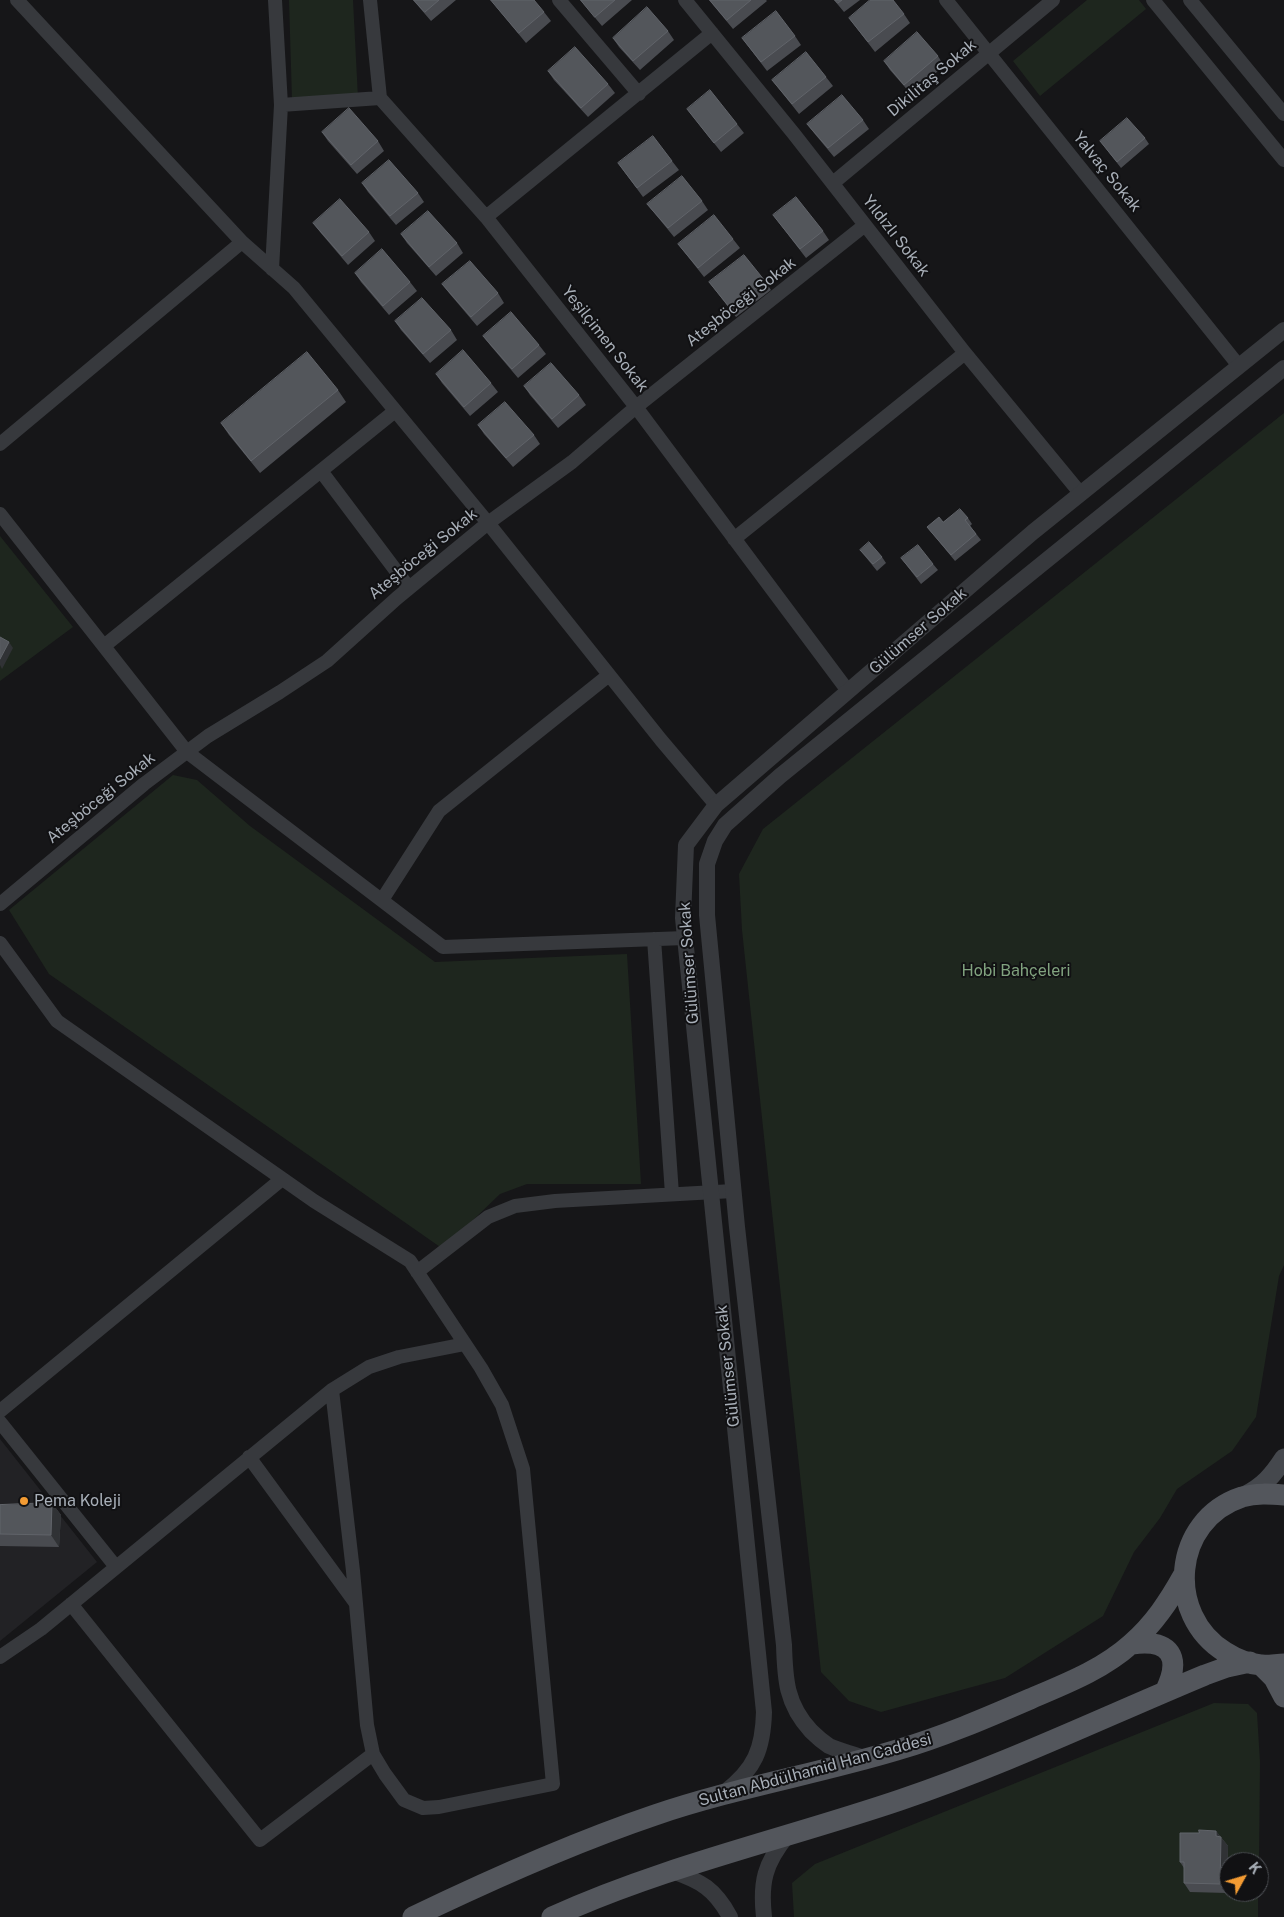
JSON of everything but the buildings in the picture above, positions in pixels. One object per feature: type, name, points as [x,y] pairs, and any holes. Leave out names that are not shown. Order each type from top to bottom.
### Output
[{"type":"main road","points":[[1284,1458],[1272,1478],[1257,1490],[1219,1509],[1200,1527],[1188,1550],[1183,1576],[1186,1601],[1196,1625],[1213,1645],[1236,1659],[1255,1664],[1274,1678],[1284,1697]]},
{"type":"main road","points":[[1242,1497],[1265,1493],[1284,1495]]},
{"type":"main road","name":"Sultan Abdülhamid Han Caddesi","points":[[413,1917],[498,1877],[566,1848],[655,1815],[724,1793],[866,1759],[961,1728],[1067,1684],[1100,1667],[1132,1644],[1162,1612],[1183,1576]]},
{"type":"main road","points":[[1132,1644],[1156,1643],[1166,1649],[1172,1658],[1174,1669],[1165,1692]]},
{"type":"main road","points":[[552,1917],[672,1871],[902,1800],[967,1776],[1208,1674],[1255,1664],[1284,1664]]},
{"type":"street","points":[[17,0],[242,242],[294,288],[488,523],[716,805]]},
{"type":"street","points":[[272,269],[281,105],[275,0]]},
{"type":"street","points":[[281,105],[380,98],[370,0]]},
{"type":"street","points":[[559,0],[639,94]]},
{"type":"street","name":"Yıldızlı Sokak","points":[[685,0],[1081,494]]},
{"type":"street","name":"Yalvaç Sokak","points":[[946,0],[1239,366]]},
{"type":"street","name":"Dikilitaş Sokak","points":[[832,183],[1054,0]]},
{"type":"street","points":[[1154,0],[1284,160]]},
{"type":"street","points":[[1190,0],[1284,114]]},
{"type":"street","points":[[486,217],[712,33]]},
{"type":"street","name":"Yeşilçimen Sokak","points":[[380,98],[486,217],[636,407],[848,691]]},
{"type":"street","name":"Ateşböceği Sokak","points":[[0,904],[144,784],[208,736],[326,661],[409,588],[488,523],[572,462],[636,407],[866,225]]},
{"type":"street","points":[[0,444],[242,242]]},
{"type":"street","name":"Gülümser Sokak","points":[[724,1793],[741,1780],[752,1766],[764,1731],[764,1712],[684,938],[686,845],[716,805],[848,691],[1033,532],[1284,330]]},
{"type":"street","points":[[734,539],[966,352]]},
{"type":"street","points":[[866,1759],[828,1745],[813,1733],[800,1719],[786,1684],[784,1644],[733,1191],[707,915],[706,864],[715,841],[725,825],[802,758],[1284,368]]},
{"type":"street","points":[[104,646],[395,411]]},
{"type":"street","points":[[321,470],[409,588]]},
{"type":"street","points":[[0,514],[187,752],[443,947],[684,938]]},
{"type":"street","points":[[382,900],[439,811],[609,675]]},
{"type":"street","points":[[654,939],[672,1194]]},
{"type":"street","points":[[0,942],[58,1022],[314,1201],[410,1262],[465,1344],[502,1404],[523,1469],[553,1784],[439,1807],[423,1808],[404,1800],[373,1754],[367,1725],[356,1604],[332,1390]]},
{"type":"street","points":[[0,1411],[282,1179]]},
{"type":"street","points":[[417,1272],[488,1217],[515,1206],[555,1201],[733,1191]]},
{"type":"street","points":[[0,1657],[41,1629],[332,1390],[368,1367],[399,1356],[465,1344]]},
{"type":"street","points":[[0,1422],[116,1567]]},
{"type":"street","points":[[249,1458],[356,1604]]},
{"type":"street","points":[[71,1604],[260,1840],[373,1754]]},
{"type":"street","points":[[764,1917],[762,1896],[765,1874],[774,1853],[787,1836]]},
{"type":"street","points":[[672,1871],[693,1878],[709,1888],[722,1902],[730,1917]]},
{"type":"shaded area","name":"Pema Koleji","points":[[0,1439],[97,1562],[0,1641]]},
{"type":"green space","points":[[289,0],[353,0],[358,98],[292,100]]},
{"type":"green space","points":[[1087,0],[1139,0],[1146,9],[1040,96],[1013,61]]},
{"type":"green space","name":"Hobi Bahçeleri","points":[[1284,413],[1284,1265],[1279,1276],[1256,1417],[1232,1451],[1177,1489],[1160,1518],[1134,1552],[1103,1616],[1005,1678],[881,1712],[849,1701],[821,1672],[742,930],[739,874],[763,829]]},
{"type":"green space","points":[[0,536],[73,627],[0,681]]},
{"type":"green space","points":[[173,775],[197,780],[250,826],[435,962],[627,954],[641,1184],[527,1184],[500,1194],[443,1249],[49,974],[9,910]]},
{"type":"green space","points":[[1214,1703],[1248,1704],[1257,1713],[1260,1762],[1259,1852],[1219,1852],[1219,1902],[1258,1902],[1258,1917],[794,1917],[792,1883],[815,1864]]},
{"type":"place","name":"Pema Koleji","points":[[24,1501]]}]
